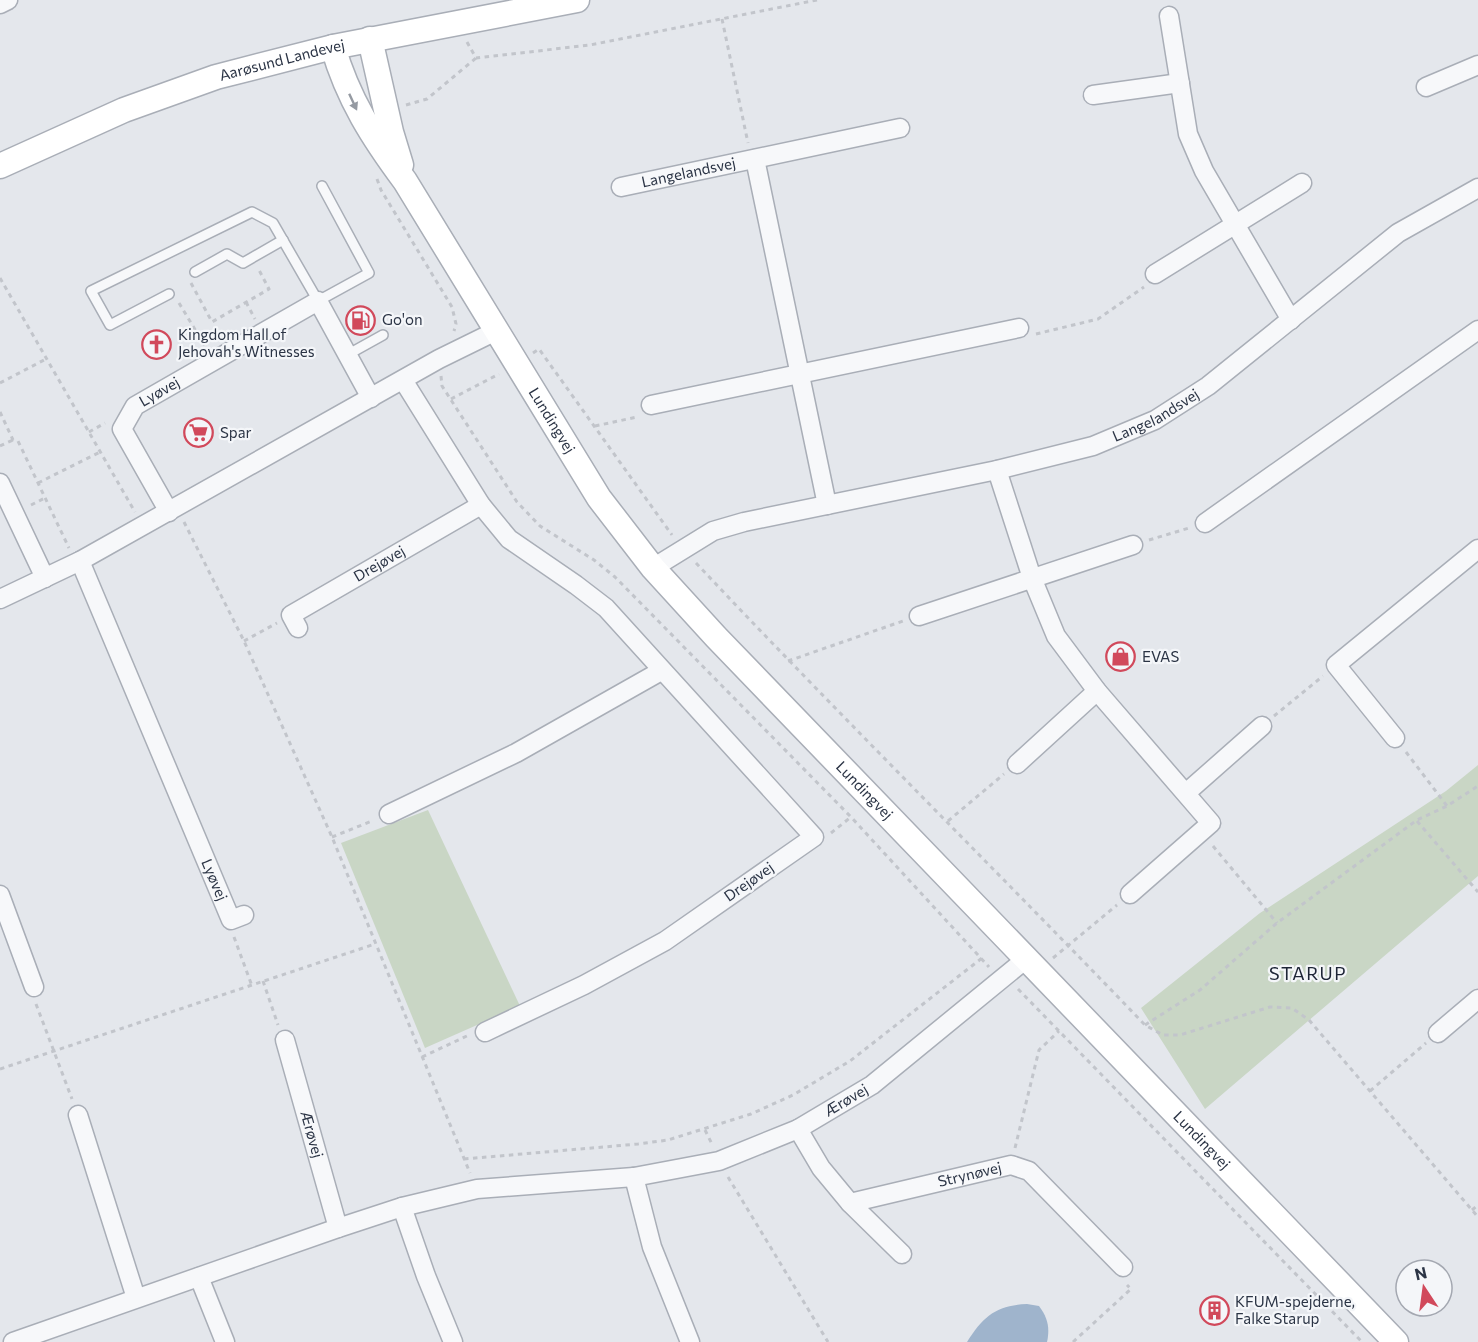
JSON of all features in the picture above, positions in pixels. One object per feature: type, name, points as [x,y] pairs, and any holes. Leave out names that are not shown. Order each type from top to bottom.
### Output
[{"type":"street","points":[[0,4],[8,0]]},
{"type":"street","name":"Aarøsund Landevej","points":[[0,166],[124,110],[216,77],[370,39],[578,0]]},
{"type":"street","points":[[1169,16],[1188,134],[1204,171],[1291,320]]},
{"type":"street","name":"Lundingvej","points":[[370,39],[405,182]]},
{"type":"street","name":"Lundingvej","points":[[333,47],[340,73],[356,108],[377,144],[405,182],[599,498],[653,568],[724,645],[1396,1342]]},
{"type":"street","points":[[1426,87],[1478,65]]},
{"type":"street","points":[[1093,95],[1180,83]]},
{"type":"street","name":"Langelandsvej","points":[[621,188],[900,128]]},
{"type":"street","name":"Langelandsvej","points":[[755,159],[828,505]]},
{"type":"street","points":[[1155,274],[1302,183]]},
{"type":"street","name":"Langelandsvej","points":[[653,568],[713,531],[744,522],[997,470],[1093,446],[1155,420],[1208,386],[1398,233],[1475,194]]},
{"type":"street","points":[[318,301],[371,398]]},
{"type":"street","name":"Lyøvej","points":[[173,510],[122,429],[135,406],[318,301]]},
{"type":"street","points":[[651,405],[1019,328]]},
{"type":"street","points":[[1205,524],[1478,330]]},
{"type":"street","points":[[0,599],[80,561],[143,527],[403,380],[496,331]]},
{"type":"street","points":[[403,380],[481,505],[509,539],[606,608],[814,837]]},
{"type":"street","points":[[997,470],[1032,578],[1056,636],[1097,691],[1210,823],[1130,894]]},
{"type":"street","points":[[0,483],[45,578]]},
{"type":"street","name":"Drejøvej","points":[[294,621],[481,505]]},
{"type":"street","points":[[919,616],[1133,544]]},
{"type":"street","points":[[1395,738],[1336,665],[1478,549]]},
{"type":"street","name":"Lyøvej","points":[[80,561],[238,918]]},
{"type":"street","points":[[389,814],[516,753],[661,671]]},
{"type":"street","points":[[1017,764],[1097,691]]},
{"type":"street","points":[[1186,794],[1262,726]]},
{"type":"street","name":"Drejøvej","points":[[485,1032],[584,985],[665,941],[814,837]]},
{"type":"street","points":[[0,895],[34,987]]},
{"type":"street","name":"Ærøvej","points":[[13,1342],[402,1207],[477,1189],[634,1177],[719,1161],[798,1129],[872,1085],[1032,965]]},
{"type":"street","points":[[1438,1033],[1478,999]]},
{"type":"street","name":"Ærøvej","points":[[285,1040],[338,1228]]},
{"type":"street","points":[[78,1115],[136,1298]]},
{"type":"street","points":[[798,1129],[821,1168],[850,1203],[902,1254]]},
{"type":"street","name":"Strynøvej","points":[[850,1203],[1011,1165],[1029,1171],[1123,1268]]},
{"type":"street","points":[[634,1177],[652,1247],[690,1342]]},
{"type":"street","points":[[402,1207],[426,1276],[453,1342]]},
{"type":"street","points":[[199,1277],[225,1342]]},
{"type":"lane","points":[[169,294],[110,325],[92,291],[252,212],[273,223],[318,301],[369,273],[322,186]]},
{"type":"lane","points":[[195,272],[227,254],[243,263],[283,240]]},
{"type":"lane","points":[[347,355],[383,335]]},
{"type":"path","points":[[386,111],[427,99],[476,58],[590,45],[817,0]]},
{"type":"path","points":[[722,19],[748,145],[755,159]]},
{"type":"path","points":[[457,23],[476,58]]},
{"type":"path","points":[[195,272],[190,282],[212,322],[269,289],[253,257]]},
{"type":"path","points":[[1019,328],[1029,336],[1098,319],[1152,281],[1155,274]]},
{"type":"path","points":[[0,278],[143,527]]},
{"type":"path","points":[[169,294],[175,297],[214,360]]},
{"type":"path","points":[[451,399],[539,349],[682,549],[788,661],[948,821],[1145,1024],[1163,1035],[1180,1035],[1270,1007],[1292,1008],[1309,1020],[1478,1217]]},
{"type":"path","points":[[0,384],[46,359]]},
{"type":"path","points":[[595,426],[647,415],[651,405]]},
{"type":"path","points":[[0,412],[13,440]]},
{"type":"path","points":[[0,446],[13,440],[18,441],[70,551],[80,561]]},
{"type":"path","points":[[38,483],[100,452]]},
{"type":"path","points":[[173,510],[244,641],[332,837],[477,1189]]},
{"type":"path","points":[[1133,544],[1205,524]]},
{"type":"path","points":[[788,661],[919,616]]},
{"type":"path","points":[[244,641],[294,621]]},
{"type":"path","points":[[1262,726],[1336,665]]},
{"type":"path","points":[[1395,738],[1447,806]]},
{"type":"path","points":[[948,821],[1017,764]]},
{"type":"path","points":[[1145,1024],[1200,990],[1277,923],[1417,820],[1447,806],[1478,786]]},
{"type":"path","points":[[332,837],[389,814]]},
{"type":"path","points":[[814,837],[830,833],[851,817]]},
{"type":"path","points":[[1417,820],[1478,892]]},
{"type":"path","points":[[1201,832],[1277,923]]},
{"type":"path","points":[[1032,965],[1067,944],[1130,894]]},
{"type":"path","points":[[238,918],[232,931],[252,986]]},
{"type":"path","points":[[0,1069],[375,944]]},
{"type":"path","points":[[464,1159],[668,1140],[751,1114],[793,1095],[850,1061],[981,958]]},
{"type":"path","points":[[263,981],[285,1040]]},
{"type":"path","points":[[34,987],[35,1000],[78,1115]]},
{"type":"path","points":[[1011,1165],[1039,1050],[1059,1031]]},
{"type":"path","points":[[422,1057],[474,1034],[485,1032]]},
{"type":"path","points":[[1370,1091],[1438,1033]]},
{"type":"path","points":[[705,1130],[719,1161],[828,1342]]},
{"type":"path","points":[[1472,1210],[1478,1205]]},
{"type":"path","points":[[1073,1342],[1131,1289]]},
{"type":"green space","points":[[1478,765],[1478,876],[1205,1109],[1141,1008],[1260,913],[1446,791]]},
{"type":"green space","points":[[428,810],[520,1006],[425,1048],[341,843]]},
{"type":"water","points":[[1027,1304],[1039,1306],[1044,1315],[1048,1328],[1047,1342],[967,1342],[979,1325],[992,1314],[1007,1307]]},
{"type":"place","name":"Go'on","points":[[361,320]]},
{"type":"place","name":"Kingdom Hall of Jehovah's Witnesses","points":[[157,344]]},
{"type":"place","name":"Spar","points":[[199,433]]},
{"type":"place","name":"EVAS","points":[[1121,657]]},
{"type":"place","name":"KFUM-spejderne, Falke Starup","points":[[1214,1311]]},
{"type":"district","name":"STARUP","points":[[1308,974]]}]
